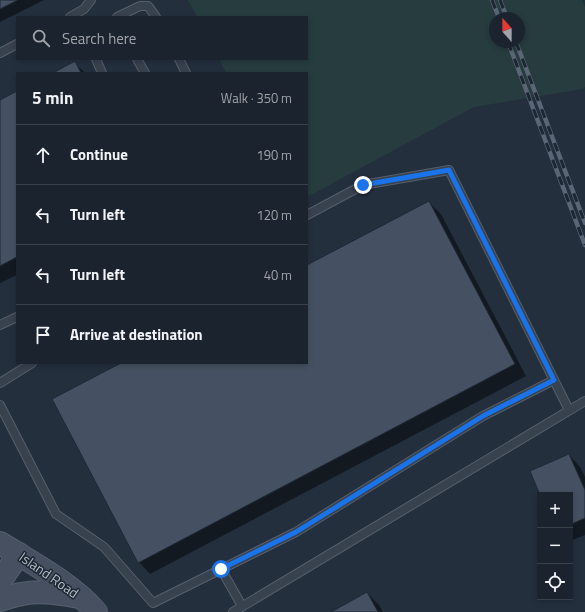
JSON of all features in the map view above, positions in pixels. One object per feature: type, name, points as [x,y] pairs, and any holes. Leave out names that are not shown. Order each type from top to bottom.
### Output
[{"type":"main road","points":[[0,581],[5,546]]},
{"type":"main road","name":"Island Road","points":[[5,546],[60,581],[81,597],[96,612]]},
{"type":"main road","points":[[0,600],[22,594],[33,593],[54,593],[81,597]]},
{"type":"lane","points":[[74,16],[84,9],[92,0]]},
{"type":"lane","points":[[119,16],[140,6],[148,6],[155,16]]},
{"type":"lane","points":[[0,53],[16,45]]},
{"type":"lane","points":[[96,60],[102,72]]},
{"type":"lane","points":[[138,60],[144,72]]},
{"type":"lane","points":[[180,60],[186,72]]},
{"type":"lane","points":[[308,214],[363,185],[449,170],[569,410]]},
{"type":"lane","points":[[0,325],[16,317]]},
{"type":"lane","points":[[0,383],[30,364]]},
{"type":"lane","points":[[0,405],[56,514],[104,547],[153,603],[296,532],[483,416],[554,380]]},
{"type":"lane","points":[[233,612],[585,401]]},
{"type":"lane","points":[[221,569],[242,606]]},
{"type":"green space","points":[[188,0],[582,0],[585,7],[585,87],[582,89],[474,107],[308,196],[308,72],[226,72],[220,60],[308,60],[308,16],[196,16]]},
{"type":"building","points":[[0,0],[18,0],[0,9]]},
{"type":"building","points":[[75,61],[80,72],[55,72]]},
{"type":"building","points":[[16,92],[16,258],[0,266],[0,100]]},
{"type":"building","points":[[429,201],[515,364],[138,563],[52,399],[119,364],[308,364],[308,264]]},
{"type":"building","points":[[569,454],[585,490],[585,518],[573,524],[573,492],[539,492],[530,471]]},
{"type":"building","points":[[367,592],[378,612],[331,612]]},
{"type":"railway","points":[[492,0],[497,12]]},
{"type":"railway","points":[[500,0],[505,12]]},
{"type":"railway","points":[[510,48],[585,245]]},
{"type":"railway","points":[[518,48],[585,223]]},
{"type":"route","points":[[221,569],[296,532],[483,416],[554,380],[449,170],[363,185]]}]
